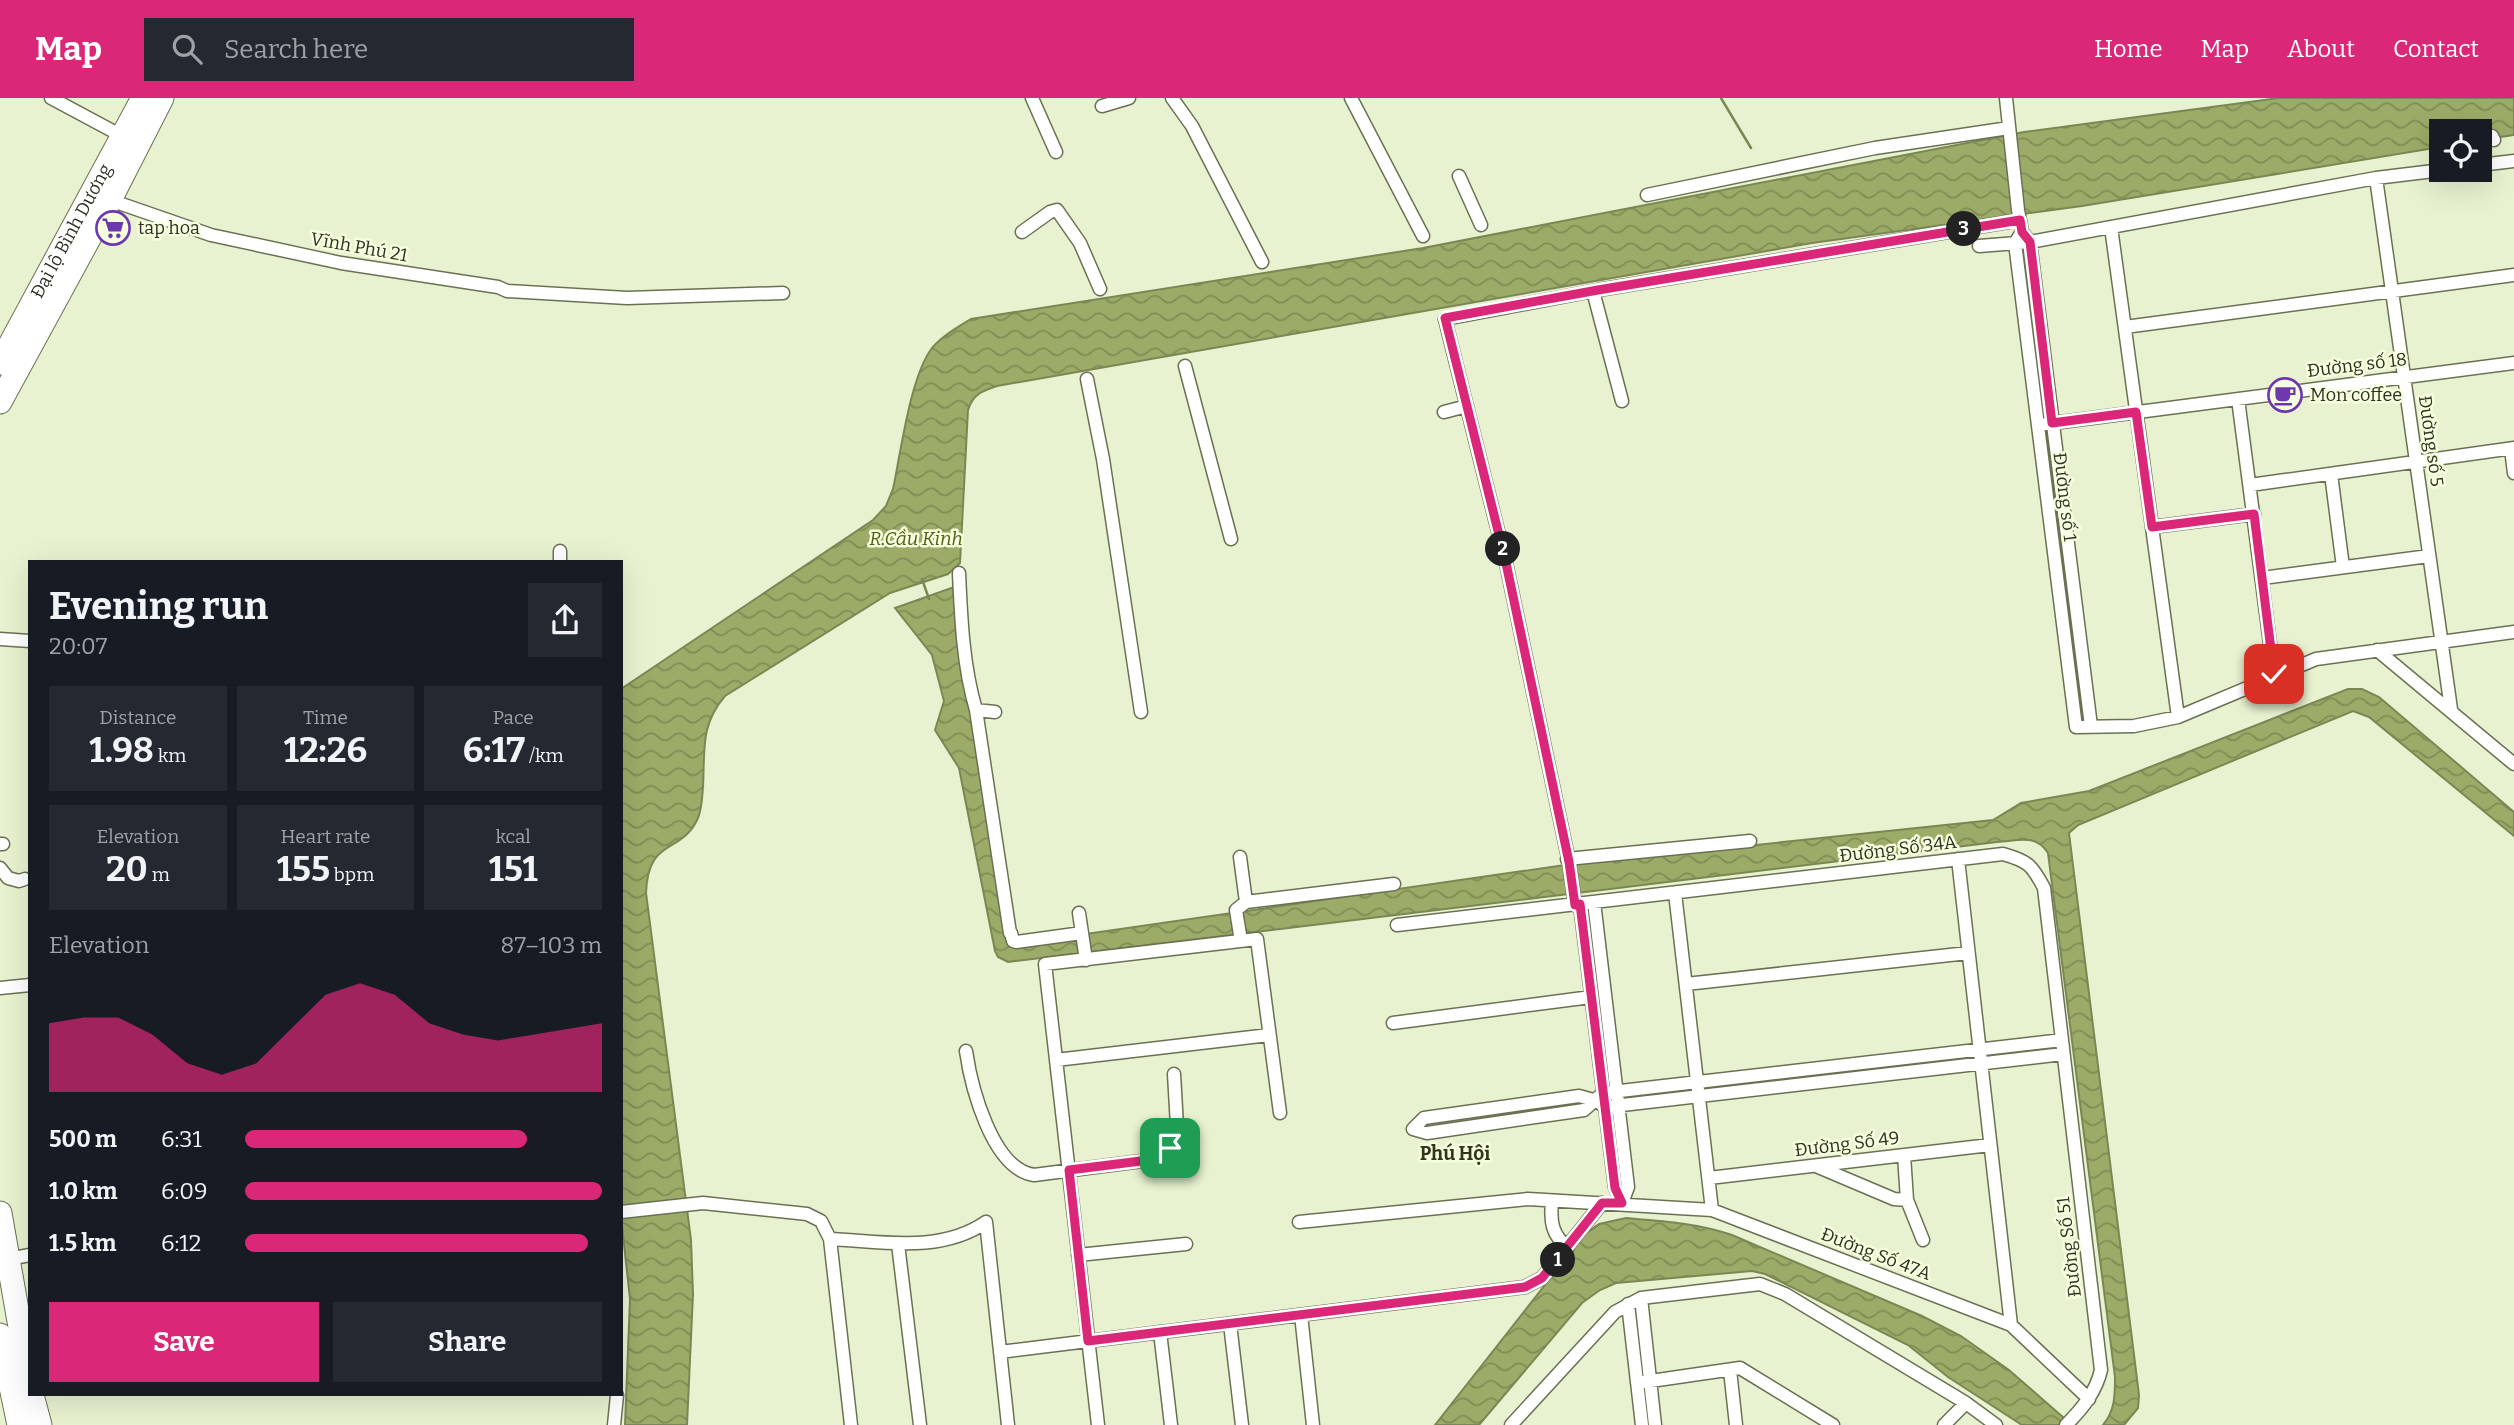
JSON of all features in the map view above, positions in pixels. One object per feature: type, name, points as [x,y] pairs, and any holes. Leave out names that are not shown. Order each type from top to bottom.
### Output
[{"type":"highway","name":"Đại lộ Bình Dương","points":[[0,402],[101,196],[122,136],[143,98]]},
{"type":"highway","name":"Đại lộ Bình Dương","points":[[0,363],[12,331],[162,98]]},
{"type":"highway","points":[[0,1213],[19,1257],[28,1362]]},
{"type":"highway","points":[[0,1335],[19,1425]]},
{"type":"highway","points":[[32,1396],[40,1425]]},
{"type":"street","points":[[51,98],[122,136]]},
{"type":"street","points":[[1032,98],[1056,152]]},
{"type":"street","points":[[1102,106],[1129,98]]},
{"type":"street","points":[[1172,98],[1192,126],[1262,262]]},
{"type":"street","points":[[1351,98],[1423,236]]},
{"type":"street","points":[[2006,98],[2021,229]]},
{"type":"street","points":[[1647,195],[1875,148],[2009,133]]},
{"type":"street","points":[[2492,163],[2514,160]]},
{"type":"street","points":[[1622,1203],[1615,1188],[1601,1100],[1591,997],[1568,861],[1508,574],[1445,318],[1593,291],[2021,229],[2111,227],[2376,178],[2429,172]]},
{"type":"street","points":[[1459,176],[1480,225]]},
{"type":"street","name":"Đường số 5","points":[[2376,178],[2451,709]]},
{"type":"street","name":"Vĩnh Phú 21","points":[[101,196],[211,235],[341,263],[498,287],[507,291],[627,298],[783,293]]},
{"type":"street","points":[[1022,232],[1057,210],[1080,243],[1100,289]]},
{"type":"street","points":[[2111,227],[2178,717]]},
{"type":"street","points":[[1979,246],[2021,229]]},
{"type":"street","name":"Đường số 1","points":[[2021,229],[2052,423],[2091,726],[2076,727],[2038,425],[2021,229]]},
{"type":"street","points":[[2125,327],[2514,275]]},
{"type":"street","points":[[1593,291],[1622,401]]},
{"type":"street","name":"Đường số 18","points":[[2038,425],[2514,363]]},
{"type":"street","points":[[1185,366],[1231,539]]},
{"type":"street","points":[[1087,379],[1103,459],[1141,712]]},
{"type":"street","points":[[2238,399],[2274,674]]},
{"type":"street","points":[[1444,412],[1468,406]]},
{"type":"street","points":[[2250,485],[2512,449],[2514,473]]},
{"type":"street","points":[[2331,474],[2343,567]]},
{"type":"street","points":[[2152,527],[2254,514]]},
{"type":"street","points":[[2262,578],[2429,556]]},
{"type":"street","points":[[959,573],[967,665],[1013,941],[1082,934]]},
{"type":"street","points":[[2091,726],[2134,726],[2178,717],[2274,674],[2316,659],[2514,632]]},
{"type":"street","points":[[0,639],[28,641]]},
{"type":"street","points":[[2377,650],[2514,764]]},
{"type":"street","points":[[976,710],[995,712]]},
{"type":"street","points":[[1568,861],[1750,841]]},
{"type":"street","name":"Đường Số 34A","points":[[1397,925],[1576,901],[1594,902],[2003,854],[2021,859],[2034,868],[2044,888],[2063,1054]]},
{"type":"street","points":[[1240,857],[1240,938]]},
{"type":"street","points":[[1958,859],[2011,1325]]},
{"type":"street","points":[[0,867],[8,878],[19,881],[25,879]]},
{"type":"street","points":[[1241,906],[1394,884]]},
{"type":"street","points":[[1675,893],[1712,1210]]},
{"type":"street","points":[[1594,902],[1628,1187],[1622,1203]]},
{"type":"street","points":[[1079,913],[1086,957]]},
{"type":"street","points":[[1098,1425],[1045,964],[1240,938],[1257,939],[1280,1113]]},
{"type":"street","points":[[1686,984],[1969,953]]},
{"type":"street","points":[[0,988],[28,985]]},
{"type":"street","points":[[1393,1023],[1591,997]]},
{"type":"street","points":[[1056,1060],[1269,1035]]},
{"type":"street","points":[[2062,1040],[1617,1091],[1601,1100],[1584,1110],[1427,1133],[1413,1129],[1423,1118],[1579,1096],[1601,1100],[1619,1105],[2063,1054]]},
{"type":"street","points":[[966,1051],[973,1083],[998,1147],[1008,1161],[1027,1174],[1165,1158],[1177,1126],[1174,1073]]},
{"type":"street","name":"Đường Số 51","points":[[2063,1054],[2101,1370],[2098,1384],[2089,1399],[2070,1421]]},
{"type":"street","name":"Đường Số 49","points":[[1709,1178],[1990,1145]]},
{"type":"street","points":[[1904,1155],[1908,1200],[1923,1240]]},
{"type":"street","points":[[1814,1165],[1894,1199],[1908,1200]]},
{"type":"street","name":"Đường Số 47A","points":[[1299,1222],[1528,1199],[1712,1210],[2011,1325],[2089,1399]]},
{"type":"street","points":[[1552,1202],[1550,1220],[1559,1241],[1568,1247]]},
{"type":"street","points":[[623,1212],[699,1203],[807,1214],[821,1221],[830,1239],[851,1425]]},
{"type":"street","points":[[1000,1352],[1525,1287],[1542,1278],[1602,1203]]},
{"type":"street","points":[[830,1239],[917,1244],[962,1234],[986,1222],[1008,1425]]},
{"type":"street","points":[[898,1244],[920,1425]]},
{"type":"street","points":[[1078,1255],[1186,1244]]},
{"type":"street","points":[[1511,1425],[1615,1312],[1628,1304],[1641,1298],[1760,1284],[1785,1294],[1966,1403],[1996,1425]]},
{"type":"street","points":[[1641,1298],[1644,1382],[1642,1425]]},
{"type":"street","points":[[1628,1304],[1656,1425]]},
{"type":"street","points":[[1301,1315],[1313,1425]]},
{"type":"street","points":[[1230,1324],[1242,1425]]},
{"type":"street","points":[[1160,1332],[1171,1425]]},
{"type":"street","points":[[1644,1382],[1740,1368],[1833,1425]]},
{"type":"street","points":[[1730,1370],[1736,1425]]},
{"type":"street","points":[[614,1425],[617,1396]]},
{"type":"street","points":[[1944,1425],[1966,1403]]},
{"type":"water","name":"R.Cầu Kinh","points":[[2279,98],[2514,98],[2514,135],[2492,138],[2492,119],[2429,119],[2429,149],[2082,206],[1812,243],[997,386],[979,394],[968,410],[960,563],[948,574],[890,593],[725,696],[711,717],[705,739],[702,803],[698,818],[683,838],[659,854],[648,875],[646,893],[691,1240],[693,1294],[687,1425],[625,1425],[630,1299],[623,1235],[623,688],[873,520],[886,506],[893,489],[907,416],[924,361],[932,348],[945,336],[971,319],[1423,248],[2024,132]]},
{"type":"water","name":"R.Cầu Kinh","points":[[954,587],[1016,944],[1565,865],[1993,820],[2021,803],[2089,791],[2348,689],[2362,689],[2379,697],[2514,812],[2514,836],[2369,717],[2353,711],[2078,825],[2069,833],[2139,1395],[2138,1408],[2124,1425],[2103,1425],[2112,1408],[2115,1377],[2048,853],[2038,843],[2032,840],[1997,842],[1008,962],[998,957],[995,951],[959,768],[935,730],[944,701],[932,655],[895,608]]},
{"type":"water","points":[[1626,1218],[1693,1225],[1732,1235],[1922,1316],[1961,1336],[2009,1370],[2072,1425],[2022,1425],[1948,1377],[1908,1345],[1765,1274],[1752,1271],[1616,1283],[1600,1290],[1582,1303],[1479,1425],[1435,1425],[1585,1234],[1599,1224]]},
{"type":"waterway","points":[[1721,98],[1751,148]]},
{"type":"waterway","points":[[922,579],[929,599]]},
{"type":"place","name":"tap hoa","points":[[113,228]]},
{"type":"place","name":"Mon coffee","points":[[2285,395]]},
{"type":"district","name":"Phú Hội","points":[[1455,1153]]},
{"type":"route","points":[[1170,1148],[1165,1158],[1069,1170],[1088,1341],[1525,1287],[1542,1278],[1602,1203],[1622,1203],[1615,1188],[1580,904],[1575,905],[1569,862],[1508,574],[1445,318],[2020,220],[2022,232],[2030,242],[2052,423],[2136,412],[2152,527],[2254,514],[2274,674]]}]
